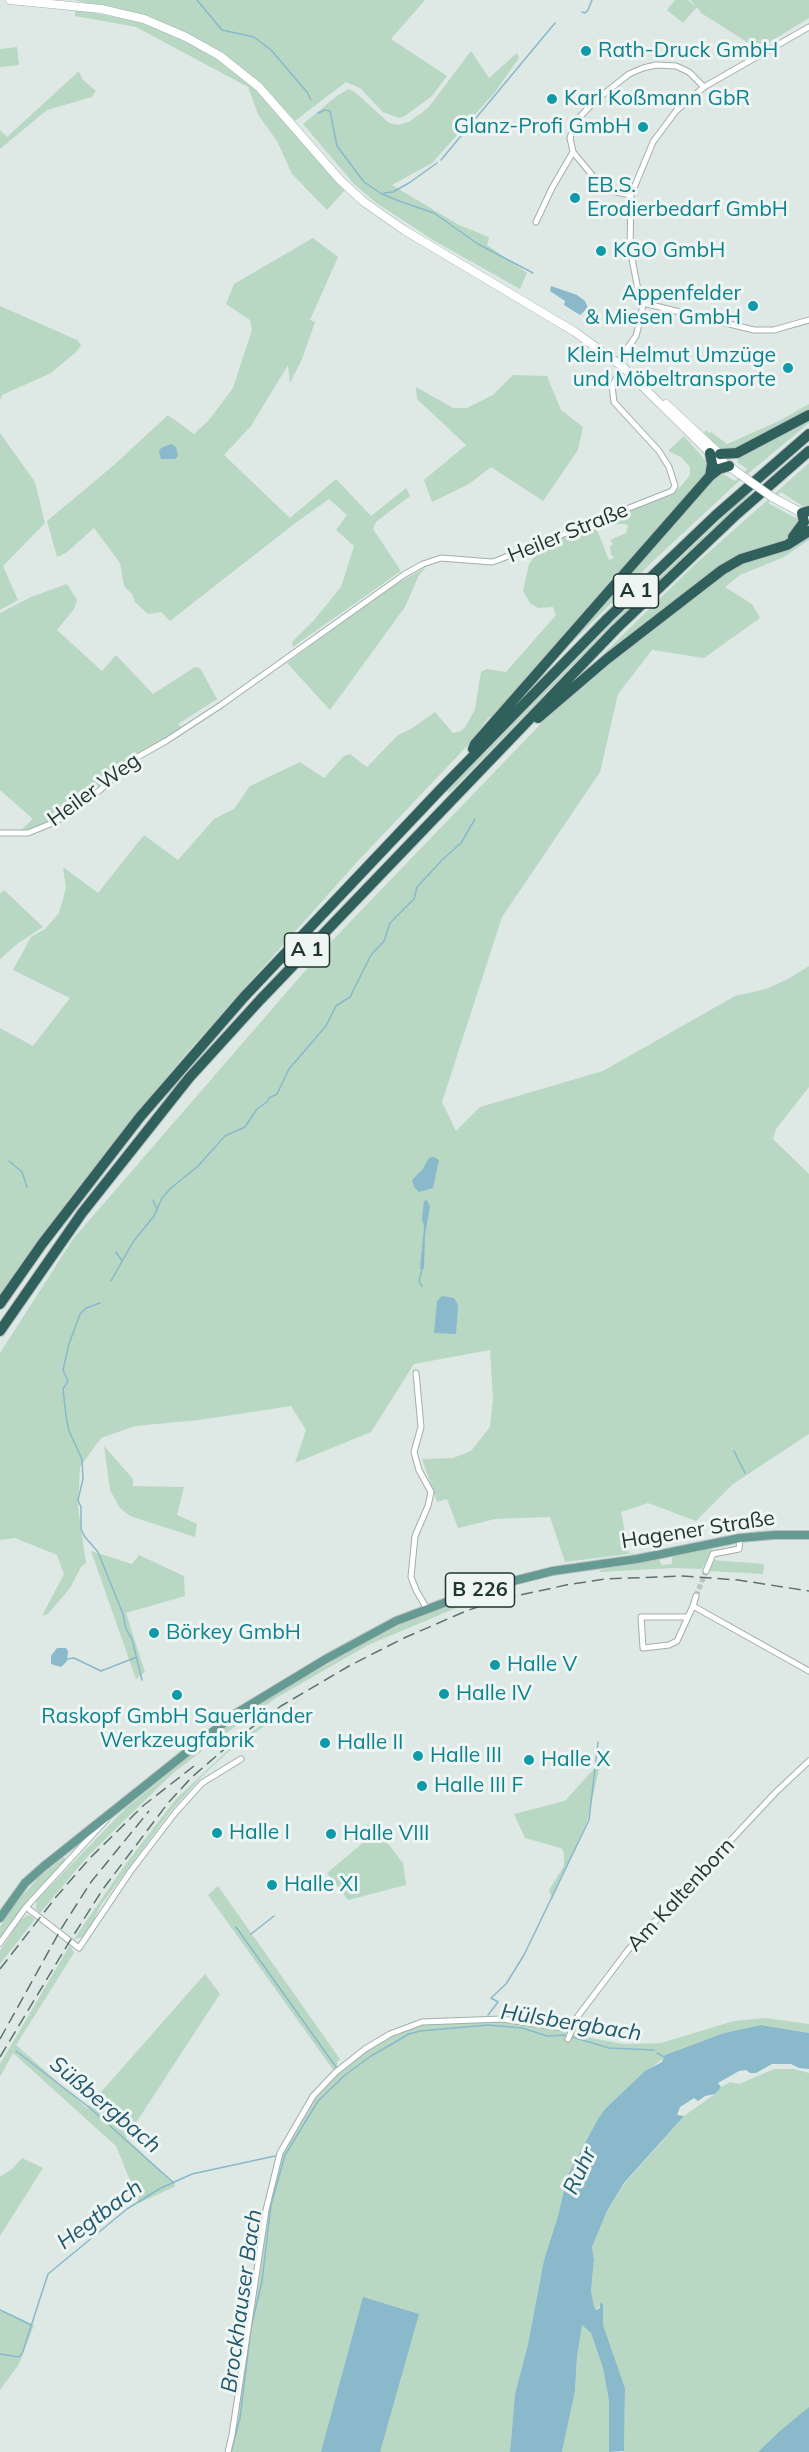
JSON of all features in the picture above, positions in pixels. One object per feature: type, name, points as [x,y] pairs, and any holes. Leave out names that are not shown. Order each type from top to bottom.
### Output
[{"type":"highway","points":[[710,476],[715,454],[737,453],[809,415]]},
{"type":"highway","name":"A 1","points":[[0,1304],[79,1194],[173,1078],[244,997],[471,758],[625,602],[716,515],[809,434]]},
{"type":"highway","name":"A 1","points":[[0,1331],[82,1213],[189,1078],[284,974],[616,629],[736,514],[809,452]]},
{"type":"highway","points":[[471,758],[474,744],[710,476],[719,469],[734,469],[732,462],[737,453]]},
{"type":"highway","points":[[776,548],[793,538],[801,529],[807,514]]},
{"type":"highway","points":[[526,721],[539,717],[607,659],[727,566],[741,559],[788,545],[809,531]]},
{"type":"main road","points":[[10,0],[101,9],[144,19],[186,37],[220,56],[242,73],[293,123],[340,180],[364,202],[405,230],[575,332],[620,365],[659,400],[674,419],[715,454],[728,461],[734,469],[775,498],[807,514]]},
{"type":"main road","name":"Hagener Straße","points":[[427,1609],[510,1580],[594,1564],[637,1559],[740,1538],[774,1534],[809,1535]]},
{"type":"main road","name":"B 226","points":[[0,1918],[25,1883],[235,1714],[373,1633],[427,1609]]},
{"type":"street","points":[[620,365],[636,336],[643,303],[638,290],[630,248],[632,195],[653,142],[676,111],[704,87],[809,27]]},
{"type":"street","points":[[632,195],[616,192],[597,181],[573,152],[570,138],[575,122],[595,101],[629,74],[656,65],[676,66],[689,72],[704,87]]},
{"type":"street","points":[[536,222],[573,152]]},
{"type":"street","points":[[643,303],[754,330],[783,328],[809,320]]},
{"type":"street","name":"Heiler Straße","points":[[183,730],[405,574],[423,564],[441,558],[492,562],[672,491],[675,486],[669,467],[652,442],[614,402],[612,386],[620,365]]},
{"type":"street","name":"Heiler Weg","points":[[0,832],[28,833],[44,828],[86,801],[127,763],[183,730]]},
{"type":"street","points":[[416,1373],[421,1427],[414,1452],[419,1470],[431,1492],[428,1506],[415,1536],[411,1577],[427,1609]]},
{"type":"street","points":[[706,1571],[713,1554],[739,1549],[740,1538]]},
{"type":"street","points":[[686,1617],[641,1617],[643,1648],[669,1645],[677,1641],[696,1596]]},
{"type":"street","points":[[693,1606],[809,1671]]},
{"type":"street","points":[[26,1907],[79,1948],[130,1872],[175,1813],[202,1783],[241,1759]]},
{"type":"street","name":"Am Kaltenborn","points":[[568,2039],[570,2030],[604,1979],[628,1950],[776,1792],[809,1761]]},
{"type":"street","points":[[0,1943],[26,1907],[90,1841],[115,1810]]},
{"type":"street","points":[[228,2452],[266,2210],[280,2152],[313,2096],[336,2072],[365,2049],[390,2034],[422,2022],[502,2019],[570,2030]]},
{"type":"green space","points":[[74,0],[425,0],[391,39],[447,76],[432,96],[399,118],[383,112],[360,88],[346,82],[295,121],[260,82],[224,56],[105,7]]},
{"type":"green space","points":[[675,0],[688,0],[696,7],[691,0],[809,0],[809,18],[758,49],[701,13],[697,7],[683,23],[667,10]]},
{"type":"green space","points":[[75,9],[139,22],[180,38],[216,58],[250,84],[273,107],[345,190],[327,210],[292,174],[277,141],[259,116],[248,87],[136,27],[75,16]]},
{"type":"green space","points":[[17,47],[19,65],[0,67],[0,49]]},
{"type":"green space","points":[[471,51],[489,78],[517,53],[519,58],[495,92],[432,163],[392,185],[459,225],[489,237],[487,245],[527,273],[520,289],[433,240],[375,202],[354,184],[303,124],[338,95],[349,89],[389,123],[398,125],[409,122],[428,108]]},
{"type":"green space","points":[[79,71],[82,79],[96,91],[92,97],[47,110],[0,149],[0,130],[7,137]]},
{"type":"green space","points":[[313,238],[338,257],[310,320],[315,322],[302,359],[290,383],[288,365],[251,426],[224,455],[290,518],[336,479],[371,516],[406,488],[410,496],[376,522],[373,529],[401,571],[293,647],[292,642],[341,587],[354,546],[336,530],[347,515],[329,499],[170,621],[161,612],[148,614],[135,602],[132,594],[124,586],[120,563],[94,528],[66,553],[57,557],[47,521],[114,465],[168,415],[194,434],[209,420],[233,388],[252,330],[250,320],[226,304],[234,284]]},
{"type":"green space","points":[[0,306],[77,340],[81,345],[51,373],[2,395],[0,400]]},
{"type":"green space","points":[[513,375],[547,376],[561,410],[583,427],[578,450],[543,501],[491,467],[469,484],[432,502],[424,480],[466,445],[417,399],[416,387],[453,408],[467,408],[493,395]]},
{"type":"green space","points":[[809,404],[809,410],[734,449],[720,449],[704,433],[706,430],[711,432],[727,444],[779,421]]},
{"type":"green space","points":[[809,420],[809,423],[737,483],[652,562],[539,676],[710,483],[723,474],[735,481],[747,469],[737,462],[739,457]]},
{"type":"green space","points":[[0,433],[35,482],[45,523],[3,566],[18,600],[0,610]]},
{"type":"green space","points":[[684,436],[705,460],[708,473],[494,716],[489,717],[467,746],[357,862],[184,1056],[71,1196],[0,1297],[0,1028],[33,1046],[70,998],[13,970],[31,937],[45,929],[59,913],[66,888],[63,867],[98,893],[144,835],[178,860],[214,819],[234,809],[250,786],[300,762],[324,778],[344,756],[350,754],[367,767],[398,735],[435,712],[453,733],[461,731],[475,709],[481,672],[487,669],[506,672],[556,615],[553,607],[538,608],[530,603],[523,591],[529,564],[543,545],[595,525],[609,560],[612,559],[614,557],[611,555],[610,546],[613,544],[610,540],[626,533],[628,526],[616,524],[614,521],[603,526],[602,522],[673,494],[683,484],[690,475],[690,467],[681,457],[668,451]]},
{"type":"green space","points":[[809,463],[809,507],[804,507],[781,492],[768,503],[801,521],[790,537],[761,549],[593,664],[691,568]]},
{"type":"green space","points":[[750,492],[600,637],[449,793],[447,791],[623,612]]},
{"type":"green space","points":[[809,533],[809,540],[784,557],[740,575],[725,587],[752,604],[760,618],[704,658],[652,650],[618,694],[600,772],[502,917],[442,1102],[456,1131],[480,1107],[603,1071],[735,996],[766,989],[809,966],[809,1087],[776,1129],[773,1139],[809,1174],[809,1434],[733,1484],[696,1521],[648,1503],[621,1512],[629,1553],[636,1553],[565,1562],[550,1517],[495,1519],[458,1528],[447,1499],[437,1502],[422,1459],[453,1458],[471,1451],[490,1427],[493,1398],[490,1350],[414,1364],[371,1432],[295,1463],[306,1430],[291,1406],[199,1420],[135,1426],[101,1438],[80,1467],[78,1507],[86,1563],[81,1567],[70,1588],[48,1614],[42,1616],[64,1574],[57,1555],[15,1538],[0,1540],[0,1353],[73,1239],[324,949],[556,708],[728,570]]},
{"type":"green space","points":[[426,567],[418,577],[405,607],[330,710],[287,663],[389,588]]},
{"type":"green space","points":[[67,584],[77,600],[74,609],[57,630],[102,671],[116,655],[153,694],[195,667],[200,668],[217,699],[178,724],[183,729],[146,750],[99,789],[55,820],[36,829],[19,832],[33,819],[0,790],[0,613],[31,597]]},
{"type":"green space","points":[[4,890],[43,927],[17,944],[0,959],[0,894]]},
{"type":"green space","points":[[104,1446],[133,1479],[133,1486],[184,1487],[177,1515],[197,1524],[195,1537],[130,1516],[120,1508],[110,1490]]},
{"type":"green space","points":[[714,1546],[702,1569],[673,1568],[600,1572],[600,1570],[659,1559],[662,1565],[672,1564],[672,1557]]},
{"type":"green space","points":[[91,1551],[132,1564],[139,1555],[184,1576],[185,1596],[126,1613],[145,1672],[136,1679]]},
{"type":"green space","points":[[712,1560],[764,1564],[763,1574],[709,1571]]},
{"type":"green space","points":[[467,1600],[468,1603],[368,1645],[276,1698],[216,1740],[172,1774],[88,1856],[40,1913],[36,1909],[36,1901],[126,1808],[225,1728],[279,1692],[367,1642],[402,1624]]},
{"type":"green space","points":[[302,1699],[227,1753],[204,1774],[170,1812],[101,1905],[88,1931],[83,1937],[74,1939],[125,1865],[176,1799],[226,1752],[266,1721]]},
{"type":"green space","points":[[601,1761],[587,1822],[552,1900],[549,1890],[564,1866],[564,1853],[561,1848],[525,1838],[514,1814],[565,1801]]},
{"type":"green space","points":[[367,1824],[385,1840],[403,1863],[406,1885],[348,1900],[327,1873],[371,1836]]},
{"type":"green space","points":[[64,1857],[66,1860],[32,1895],[0,1937],[0,1927],[15,1904],[39,1877]]},
{"type":"green space","points":[[218,1886],[340,2059],[334,2071],[208,1895]]},
{"type":"green space","points":[[29,1915],[35,1919],[0,1964],[0,1951],[21,1919]]},
{"type":"green space","points":[[70,1945],[74,1953],[16,2045],[87,2108],[205,1974],[220,1994],[126,2138],[176,2186],[139,2203],[116,2146],[13,2053],[0,2077],[0,2064]]},
{"type":"green space","points":[[481,2018],[566,2028],[565,2035],[570,2029],[591,2038],[623,2044],[661,2043],[734,2021],[765,2018],[809,2024],[809,2033],[761,2025],[724,2033],[665,2055],[606,2108],[567,2177],[544,2260],[528,2344],[515,2394],[510,2452],[231,2452],[237,2430],[232,2435],[257,2270],[279,2159],[320,2087],[383,2037],[422,2022]]},
{"type":"green space","points":[[774,2069],[794,2069],[809,2073],[809,2407],[758,2452],[622,2452],[624,2451],[625,2388],[603,2325],[603,2304],[595,2310],[594,2307],[591,2291],[594,2259],[592,2247],[607,2211],[625,2183],[684,2116],[730,2082],[739,2084]]},
{"type":"green space","points":[[22,2158],[43,2168],[0,2236],[0,2177]]},
{"type":"green space","points":[[0,2309],[34,2325],[19,2364],[0,2390]]},
{"type":"green space","points":[[582,2325],[591,2333],[603,2368],[609,2401],[609,2452],[562,2452],[575,2391]]},
{"type":"water","points":[[551,286],[577,295],[585,301],[588,308],[580,315],[564,305],[565,301],[550,291]]},
{"type":"water","points":[[171,444],[176,447],[178,456],[175,459],[161,459],[159,452],[161,448]]},
{"type":"water","points":[[434,1157],[439,1160],[433,1188],[419,1192],[412,1180],[429,1158]]},
{"type":"water","points":[[427,1200],[430,1207],[425,1235],[424,1269],[420,1269],[424,1226],[422,1219],[424,1201]]},
{"type":"water","points":[[442,1296],[454,1298],[458,1305],[456,1334],[434,1333],[437,1301]]},
{"type":"water","points":[[57,1648],[66,1648],[68,1651],[67,1661],[61,1667],[51,1664],[51,1656]]},
{"type":"water","name":"Ruhr","points":[[761,2025],[809,2033],[809,2069],[791,2064],[772,2064],[756,2073],[746,2070],[739,2071],[718,2083],[721,2087],[715,2094],[705,2096],[698,2101],[694,2098],[680,2107],[677,2115],[684,2116],[624,2183],[607,2211],[592,2247],[594,2259],[591,2291],[594,2307],[596,2310],[600,2308],[600,2303],[603,2304],[603,2325],[625,2388],[624,2451],[609,2452],[609,2401],[603,2368],[591,2333],[582,2325],[575,2391],[562,2452],[510,2452],[515,2394],[528,2344],[544,2260],[567,2177],[598,2119],[606,2108],[645,2071],[662,2062],[665,2055],[724,2033]]},
{"type":"water","points":[[363,2297],[419,2314],[380,2452],[321,2452]]},
{"type":"water","points":[[809,2407],[809,2452],[758,2452],[780,2431]]},
{"type":"waterway","points":[[197,0],[222,30],[254,37],[271,50],[307,92],[311,100]]},
{"type":"waterway","points":[[582,12],[585,13],[588,10],[592,0]]},
{"type":"waterway","points":[[441,160],[555,23]]},
{"type":"waterway","points":[[318,113],[325,110],[330,111],[337,146],[364,182],[382,194],[434,213],[478,244],[533,273]]},
{"type":"waterway","points":[[384,193],[393,192],[409,183],[437,163]]},
{"type":"waterway","points":[[111,1281],[133,1242],[154,1216],[162,1198],[198,1166],[225,1136],[245,1127],[257,1109],[277,1094],[289,1069],[326,1026],[336,1006],[350,997],[371,955],[384,941],[390,923],[414,899],[417,887],[461,843],[475,819]]},
{"type":"waterway","points":[[9,1161],[22,1172],[27,1187]]},
{"type":"waterway","points":[[153,1200],[157,1210]]},
{"type":"waterway","points":[[116,1252],[122,1261]]},
{"type":"waterway","points":[[422,1269],[419,1281],[422,1286]]},
{"type":"waterway","points":[[100,1303],[86,1308],[80,1314],[69,1344],[63,1370],[68,1381],[63,1389],[66,1416],[69,1431],[82,1459],[83,1479],[78,1500],[81,1507],[81,1529],[98,1552],[123,1614],[126,1629],[132,1639],[142,1680]]},
{"type":"waterway","points":[[734,1451],[745,1473]]},
{"type":"waterway","points":[[67,1659],[74,1658],[101,1671],[137,1657]]},
{"type":"waterway","points":[[488,2015],[498,2002],[491,1998],[506,1984],[524,1955],[589,1820],[598,1742]]},
{"type":"waterway","points":[[251,1934],[274,1916]]},
{"type":"waterway","points":[[236,1927],[336,2067]]},
{"type":"waterway","name":"Hülsbergbach","points":[[231,2452],[240,2418],[251,2328],[262,2281],[271,2205],[285,2155],[318,2101],[345,2075],[371,2056],[409,2034],[420,2031],[488,2025],[522,2028],[547,2036],[567,2035]]},
{"type":"waterway","name":"Hülsbergbach","points":[[572,2037],[609,2048],[654,2050]]},
{"type":"waterway","name":"Süßbergbach","points":[[16,2051],[90,2108],[174,2183]]},
{"type":"waterway","name":"Hülsbergbach","points":[[657,2053],[664,2057]]},
{"type":"waterway","name":"Hegtbach","points":[[0,2354],[19,2357],[22,2354],[48,2274],[127,2209],[159,2189],[192,2174],[275,2156]]},
{"type":"waterway","points":[[0,2310],[31,2325]]},
{"type":"tunnel","points":[[696,1596],[706,1571]]},
{"type":"railway","points":[[0,2057],[103,1889],[168,1803],[192,1777],[236,1739],[281,1706],[349,1666],[404,1638],[466,1611],[502,1599],[566,1585],[605,1579],[682,1576],[738,1580],[809,1591]]},
{"type":"railway","points":[[0,1969],[56,1897],[91,1857],[144,1805],[194,1766]]},
{"type":"railway","points":[[0,2039],[61,1929],[91,1882],[149,1811]]},
{"type":"place","name":"Rath-Druck GmbH","points":[[586,51]]},
{"type":"place","name":"Karl Koßmann GbR","points":[[552,99]]},
{"type":"place","name":"Glanz-Profi GmbH","points":[[643,127]]},
{"type":"place","name":"EB.S. Erodierbedarf GmbH","points":[[575,198]]},
{"type":"place","name":"KGO GmbH","points":[[601,251]]},
{"type":"place","name":"Appenfelder & Miesen GmbH","points":[[753,306]]},
{"type":"place","name":"Klein Helmut Umzüge und Möbeltransporte","points":[[788,368]]},
{"type":"place","name":"Börkey GmbH","points":[[154,1633]]},
{"type":"place","name":"Halle V","points":[[495,1665]]},
{"type":"place","name":"Halle IV","points":[[444,1694]]},
{"type":"place","name":"Raskopf GmbH Sauerländer Werkzeugfabrik","points":[[177,1695]]},
{"type":"place","name":"Halle II","points":[[325,1743]]},
{"type":"place","name":"Halle III","points":[[418,1756]]},
{"type":"place","name":"Halle X","points":[[529,1760]]},
{"type":"place","name":"Halle III F","points":[[422,1786]]},
{"type":"place","name":"Halle I","points":[[217,1833]]},
{"type":"place","name":"Halle VIII","points":[[331,1834]]},
{"type":"place","name":"Halle XI","points":[[272,1885]]},
{"type":"water label","name":"Brockhauser Bach","points":[[242,2301]]}]
